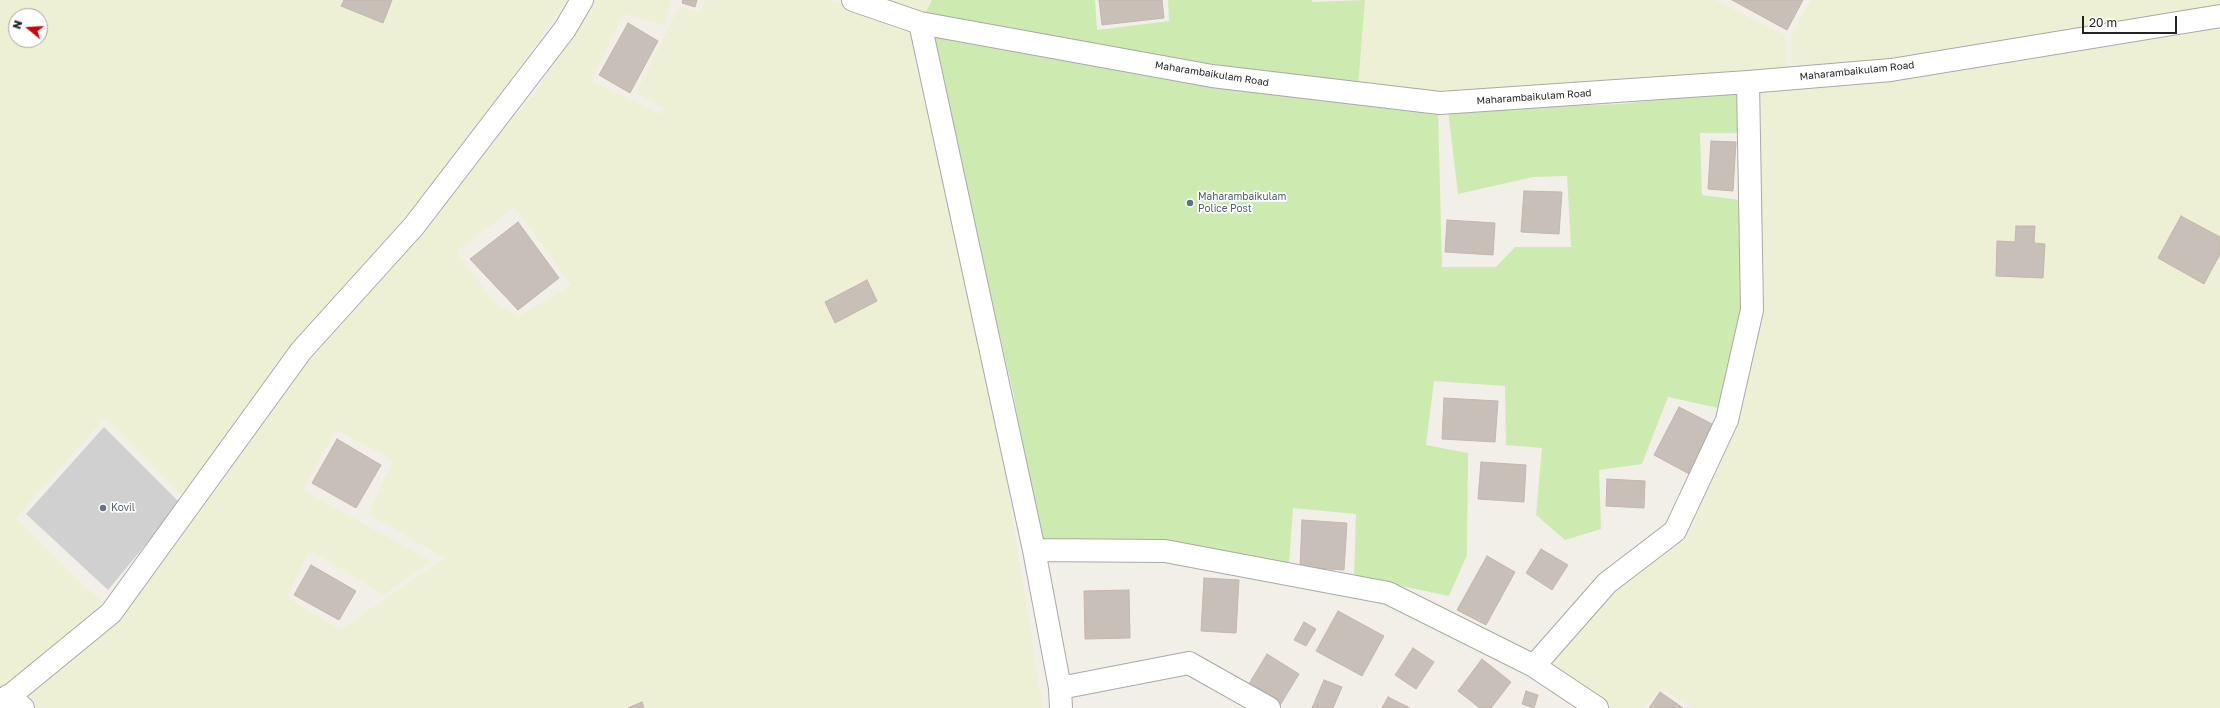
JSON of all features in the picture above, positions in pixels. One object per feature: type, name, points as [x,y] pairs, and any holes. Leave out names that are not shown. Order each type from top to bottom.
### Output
[{"type":"street","points":[[10,703],[111,613],[301,351],[414,226],[565,28],[582,0]]},
{"type":"street","name":"Maharambaikulam Road","points":[[853,0],[920,23],[1212,76],[1440,103],[1748,82],[1891,70],[2220,16]]},
{"type":"street","points":[[920,23],[1034,550],[1060,698],[1190,663],[1269,708]]},
{"type":"street","points":[[1534,666],[1606,583],[1675,531],[1727,420],[1752,310],[1748,82]]},
{"type":"street","points":[[1034,550],[1165,550],[1388,593],[1534,666],[1597,708]]},
{"type":"shaded area","name":"Kovil","points":[[104,427],[180,503],[108,590],[26,514]]},
{"type":"green space","points":[[0,0],[567,0],[409,224],[248,405],[186,500],[105,418],[16,518],[109,609],[0,694]]},
{"type":"green space","points":[[592,0],[672,0],[665,26],[624,14],[591,81],[661,114],[665,108],[636,93],[679,7],[700,12],[705,0],[830,0],[912,29],[992,391],[1043,708],[36,708],[23,698],[121,615],[308,354],[537,90]],"holes":[[[514,207],[571,285],[519,316],[495,303],[457,252]],[[336,430],[393,460],[369,514],[444,558],[340,630],[287,597],[310,550],[384,595],[431,561],[303,490]]]},
{"type":"green space","points":[[878,0],[932,0],[924,16]]},
{"type":"green space","points":[[932,0],[1095,0],[1097,30],[1169,21],[1168,0],[1312,0],[1312,2],[1365,0],[1358,87],[1211,72],[924,16]]},
{"type":"green space","points":[[1365,0],[1715,0],[1785,35],[1787,71],[1411,94],[1358,87]]},
{"type":"green space","points":[[1811,0],[2220,0],[2220,12],[1793,73],[1791,35]]},
{"type":"green space","points":[[2220,21],[2220,708],[1693,708],[1661,688],[1644,708],[1600,708],[1548,666],[1611,590],[1684,535],[1733,423],[1755,90]]},
{"type":"green space","points":[[930,32],[1438,110],[1442,267],[1496,267],[1515,247],[1571,247],[1567,176],[1533,177],[1458,194],[1448,110],[1622,104],[1743,88],[1744,133],[1700,133],[1702,195],[1740,200],[1742,307],[1718,408],[1668,397],[1642,464],[1599,470],[1601,529],[1565,540],[1536,515],[1542,448],[1506,445],[1505,386],[1434,381],[1426,445],[1468,453],[1467,555],[1449,596],[1354,576],[1356,514],[1293,508],[1289,563],[1220,553],[1041,543],[1013,392]]},
{"type":"building","points":[[344,0],[392,0],[383,23],[341,6]]},
{"type":"building","points":[[683,0],[697,0],[695,7],[682,3]]},
{"type":"building","points":[[1099,0],[1162,0],[1164,18],[1102,25]]},
{"type":"building","points":[[1732,0],[1803,0],[1787,30]]},
{"type":"building","points":[[628,23],[658,41],[630,93],[599,75]]},
{"type":"building","points":[[1711,141],[1736,142],[1733,191],[1708,189]]},
{"type":"building","points":[[1524,191],[1562,192],[1559,234],[1521,232]]},
{"type":"building","points":[[2181,216],[2220,237],[2220,254],[2204,284],[2158,258]]},
{"type":"building","points":[[1447,220],[1495,223],[1493,255],[1445,252]]},
{"type":"building","points":[[518,222],[559,278],[518,310],[470,259]]},
{"type":"building","points":[[2016,226],[2035,226],[2034,243],[2045,244],[2043,278],[1996,276],[1997,241],[2015,242]]},
{"type":"building","points":[[867,280],[877,301],[835,323],[825,302]]},
{"type":"building","points":[[1444,398],[1498,401],[1495,442],[1442,439]]},
{"type":"building","points":[[1679,407],[1716,426],[1691,475],[1654,455]]},
{"type":"building","points":[[337,439],[381,465],[356,508],[312,483]]},
{"type":"building","points":[[1481,462],[1526,465],[1524,502],[1478,499]]},
{"type":"building","points":[[1607,479],[1645,481],[1644,508],[1606,506]]},
{"type":"building","points":[[1302,520],[1347,523],[1344,570],[1300,567]]},
{"type":"building","points":[[1541,549],[1568,565],[1552,590],[1526,573]]},
{"type":"building","points":[[1487,556],[1515,572],[1486,625],[1457,610]]},
{"type":"building","points":[[311,565],[356,591],[339,620],[294,595]]},
{"type":"building","points":[[1204,578],[1239,580],[1236,633],[1201,631]]},
{"type":"building","points":[[1129,590],[1130,638],[1085,639],[1084,591]]},
{"type":"building","points":[[1338,611],[1384,636],[1362,676],[1316,651]]},
{"type":"building","points":[[1304,622],[1316,629],[1306,646],[1294,640]]},
{"type":"building","points":[[1413,648],[1434,662],[1416,689],[1395,675]]},
{"type":"building","points":[[1267,654],[1299,674],[1279,707],[1247,687]]},
{"type":"building","points":[[1482,659],[1511,682],[1491,708],[1480,708],[1458,691]]},
{"type":"building","points":[[1324,680],[1342,687],[1333,708],[1312,708]]},
{"type":"building","points":[[1526,691],[1538,695],[1534,708],[1522,704]]},
{"type":"building","points":[[1660,692],[1683,708],[1649,708]]},
{"type":"building","points":[[1388,697],[1410,708],[1382,708]]},
{"type":"building","points":[[642,702],[644,708],[628,708]]},
{"type":"place","name":"Maharambaikulam Police Post","points":[[1190,203]]},
{"type":"place","name":"Kovil","points":[[103,508]]}]
